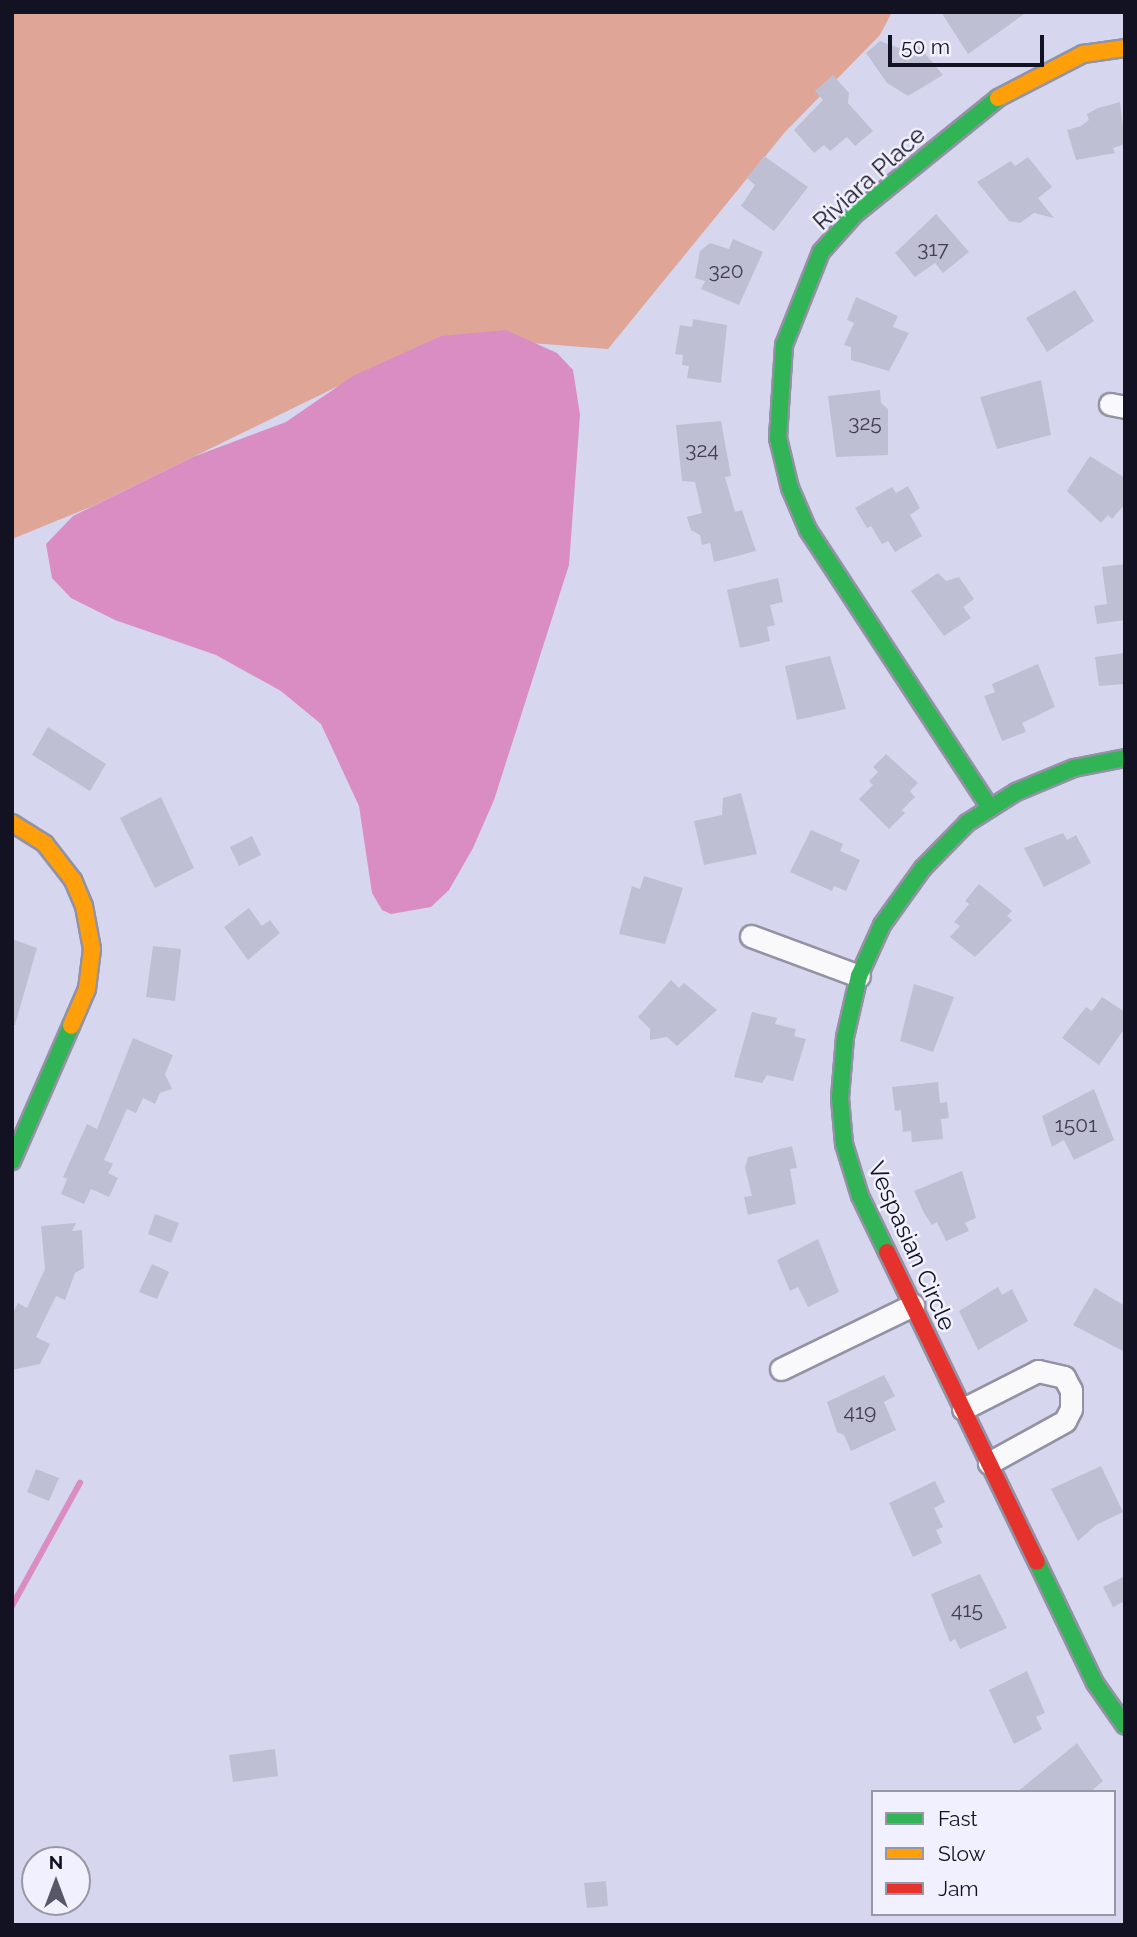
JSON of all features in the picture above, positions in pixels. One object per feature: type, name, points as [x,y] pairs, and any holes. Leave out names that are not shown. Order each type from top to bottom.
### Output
[{"type":"street","name":"Riviara Place","points":[[990,808],[808,530],[790,488],[778,438],[784,345],[821,252],[855,214],[1010,88],[1083,54],[1125,48]]},
{"type":"street","name":"Vespasian Circle","points":[[1125,758],[1074,768],[990,808],[967,823],[923,868],[882,925],[859,976],[845,1037],[840,1098],[844,1144],[860,1196],[1095,1683],[1125,1726]]},
{"type":"street","points":[[12,823],[45,845],[73,880],[84,906],[92,949],[87,989],[12,1161]]},
{"type":"street","points":[[751,936],[859,976]]},
{"type":"street","points":[[781,1369],[913,1305]]},
{"type":"street","points":[[963,1409],[1038,1371],[1064,1377],[1071,1390],[1072,1409],[1065,1421],[989,1463]]},
{"type":"shaded area","points":[[12,12],[892,12],[880,35],[785,132],[608,349],[441,336],[93,506],[12,539]]},
{"type":"shaded area","points":[[506,330],[557,353],[573,370],[580,415],[569,565],[494,800],[473,848],[449,890],[431,907],[391,914],[382,910],[372,893],[359,806],[321,724],[281,691],[216,655],[115,620],[71,598],[52,578],[46,544],[73,516],[193,457],[286,422],[353,376],[441,336]]},
{"type":"building","points":[[941,12],[1027,12],[968,54]]},
{"type":"building","points":[[912,38],[943,75],[908,96],[887,83],[866,53],[880,41],[899,48]]},
{"type":"building","points":[[833,75],[849,93],[848,103],[873,131],[855,146],[847,137],[830,151],[824,145],[814,153],[794,130],[823,100],[815,91]]},
{"type":"building","points":[[1120,102],[1125,144],[1113,148],[1115,153],[1076,160],[1067,130],[1081,126],[1089,120],[1087,114],[1098,108]]},
{"type":"building","points":[[764,156],[808,187],[774,231],[741,206],[755,185],[747,178]]},
{"type":"building","points":[[1028,157],[1052,187],[1038,198],[1054,218],[1034,213],[1020,223],[1009,221],[977,182],[1011,161],[1015,166]]},
{"type":"building","points":[[936,214],[969,252],[943,273],[935,263],[915,277],[895,253]]},
{"type":"building","points":[[733,239],[763,252],[739,305],[701,289],[705,281],[695,278],[700,251],[710,243],[729,249]]},
{"type":"building","points":[[1075,290],[1094,321],[1047,352],[1026,318]]},
{"type":"building","points":[[856,297],[898,316],[893,327],[909,333],[889,371],[851,360],[851,347],[844,345],[854,323],[847,320]]},
{"type":"building","points":[[693,319],[727,325],[721,383],[687,378],[689,366],[682,365],[683,355],[675,354],[680,325],[692,327]]},
{"type":"building","points":[[1041,380],[1051,435],[997,449],[980,397]]},
{"type":"building","points":[[880,390],[881,403],[888,409],[888,455],[836,457],[828,396]]},
{"type":"building","points":[[721,421],[731,476],[725,477],[735,512],[742,510],[756,551],[714,562],[710,543],[702,545],[700,535],[691,530],[687,517],[702,513],[695,482],[682,481],[676,425]]},
{"type":"building","points":[[1090,456],[1125,478],[1125,504],[1112,519],[1108,515],[1101,523],[1067,491]]},
{"type":"building","points":[[908,486],[920,508],[910,515],[922,536],[895,552],[888,541],[882,544],[871,526],[867,528],[855,508],[892,487],[896,493]]},
{"type":"building","points":[[1125,564],[1125,620],[1097,624],[1094,606],[1107,604],[1102,567]]},
{"type":"building","points":[[938,573],[946,581],[959,577],[974,599],[963,607],[971,618],[944,636],[911,591]]},
{"type":"building","points":[[778,578],[783,602],[770,605],[775,625],[767,627],[770,641],[740,648],[727,590]]},
{"type":"building","points":[[1125,653],[1125,684],[1099,686],[1095,657]]},
{"type":"building","points":[[830,656],[846,709],[797,720],[785,666]]},
{"type":"building","points":[[1038,664],[1055,707],[1022,723],[1026,732],[1002,741],[984,696],[995,692],[992,684]]},
{"type":"building","points":[[48,727],[106,764],[90,791],[32,755]]},
{"type":"building","points":[[886,754],[918,783],[910,791],[915,797],[902,810],[905,813],[889,829],[859,799],[873,785],[869,781],[878,772],[873,767]]},
{"type":"building","points":[[741,793],[757,854],[704,865],[694,821],[722,815],[723,798]]},
{"type":"building","points":[[161,797],[194,868],[155,888],[120,818]]},
{"type":"building","points":[[811,830],[843,844],[840,851],[860,860],[846,891],[834,886],[832,891],[790,872]]},
{"type":"building","points":[[1063,833],[1067,840],[1076,835],[1091,863],[1044,887],[1024,848]]},
{"type":"building","points":[[252,836],[261,855],[239,866],[230,847]]},
{"type":"building","points":[[644,876],[683,888],[665,944],[619,934],[632,886],[640,889]]},
{"type":"building","points":[[979,884],[1012,911],[1007,916],[1012,920],[975,957],[950,937],[960,926],[954,922],[969,904],[965,901]]},
{"type":"building","points":[[249,908],[262,926],[270,920],[280,933],[248,960],[224,927]]},
{"type":"building","points":[[12,939],[37,948],[15,1025],[12,1025]]},
{"type":"building","points":[[153,946],[181,949],[175,1001],[146,997]]},
{"type":"building","points":[[671,980],[679,988],[684,983],[717,1010],[677,1046],[667,1037],[650,1040],[650,1029],[638,1017]]},
{"type":"building","points":[[914,984],[954,997],[933,1052],[900,1041]]},
{"type":"building","points":[[1102,997],[1125,1012],[1125,1028],[1099,1065],[1062,1038],[1086,1007],[1092,1011]]},
{"type":"building","points":[[752,1012],[777,1018],[775,1024],[796,1029],[794,1036],[806,1039],[793,1081],[767,1075],[762,1083],[734,1077]]},
{"type":"building","points":[[133,1038],[173,1055],[165,1074],[172,1089],[160,1093],[155,1104],[143,1098],[136,1113],[127,1109],[104,1160],[113,1164],[108,1173],[118,1178],[109,1197],[91,1189],[84,1204],[61,1194],[67,1179],[63,1177],[87,1124],[97,1129]]},
{"type":"building","points":[[938,1082],[940,1103],[947,1102],[949,1118],[941,1119],[943,1139],[912,1142],[911,1131],[903,1132],[901,1110],[895,1111],[892,1087]]},
{"type":"building","points":[[1094,1089],[1114,1140],[1074,1160],[1064,1140],[1052,1147],[1042,1116]]},
{"type":"building","points":[[792,1146],[797,1168],[790,1169],[796,1204],[748,1215],[744,1197],[752,1196],[745,1168],[748,1157]]},
{"type":"building","points":[[962,1171],[976,1218],[965,1223],[969,1231],[946,1241],[937,1222],[932,1225],[924,1213],[914,1191]]},
{"type":"building","points":[[155,1214],[179,1223],[171,1243],[148,1234]]},
{"type":"building","points":[[76,1223],[72,1231],[82,1230],[84,1268],[75,1273],[65,1300],[56,1296],[36,1337],[50,1344],[40,1364],[12,1370],[12,1315],[18,1303],[27,1308],[45,1269],[41,1226]]},
{"type":"building","points":[[818,1239],[839,1292],[808,1307],[798,1287],[790,1291],[777,1260]]},
{"type":"building","points":[[152,1264],[169,1272],[157,1299],[139,1292]]},
{"type":"building","points":[[998,1287],[1002,1295],[1012,1289],[1028,1321],[978,1350],[959,1311]]},
{"type":"building","points":[[1095,1288],[1125,1306],[1125,1352],[1073,1325]]},
{"type":"building","points":[[884,1375],[895,1396],[884,1402],[896,1430],[851,1451],[844,1435],[837,1432],[827,1402]]},
{"type":"building","points":[[1101,1466],[1123,1512],[1096,1525],[1078,1541],[1051,1489]]},
{"type":"building","points":[[36,1469],[59,1478],[49,1501],[27,1492]]},
{"type":"building","points":[[935,1481],[945,1502],[934,1508],[943,1527],[936,1530],[942,1543],[913,1557],[889,1503]]},
{"type":"building","points":[[980,1574],[1007,1628],[960,1649],[955,1639],[950,1642],[931,1594]]},
{"type":"building","points":[[1125,1576],[1125,1601],[1113,1607],[1103,1587]]},
{"type":"building","points":[[1027,1671],[1045,1713],[1036,1717],[1042,1729],[1014,1744],[989,1690]]},
{"type":"building","points":[[1077,1743],[1103,1781],[1092,1790],[1019,1790]]},
{"type":"building","points":[[275,1749],[278,1776],[233,1782],[229,1755]]},
{"type":"building","points":[[606,1881],[608,1906],[587,1908],[584,1883]]},
{"type":"waterway","points":[[12,1606],[80,1483]]},
{"type":"traffic: fast","points":[[990,808],[808,530],[790,488],[778,438],[784,345],[821,252],[855,214],[998,98]]},
{"type":"traffic: fast","points":[[887,1252],[860,1196],[844,1144],[840,1098],[845,1037],[859,976],[882,925],[923,868],[967,823],[1016,792],[1074,768],[1125,758]]},
{"type":"traffic: fast","points":[[12,1161],[71,1026]]},
{"type":"traffic: fast","points":[[1037,1562],[1095,1683],[1125,1726]]},
{"type":"traffic: slow","points":[[998,98],[1083,54],[1125,48]]},
{"type":"traffic: slow","points":[[12,823],[45,844],[73,880],[84,906],[92,949],[87,989],[71,1026]]},
{"type":"traffic: jam","points":[[887,1252],[1037,1562]]}]
